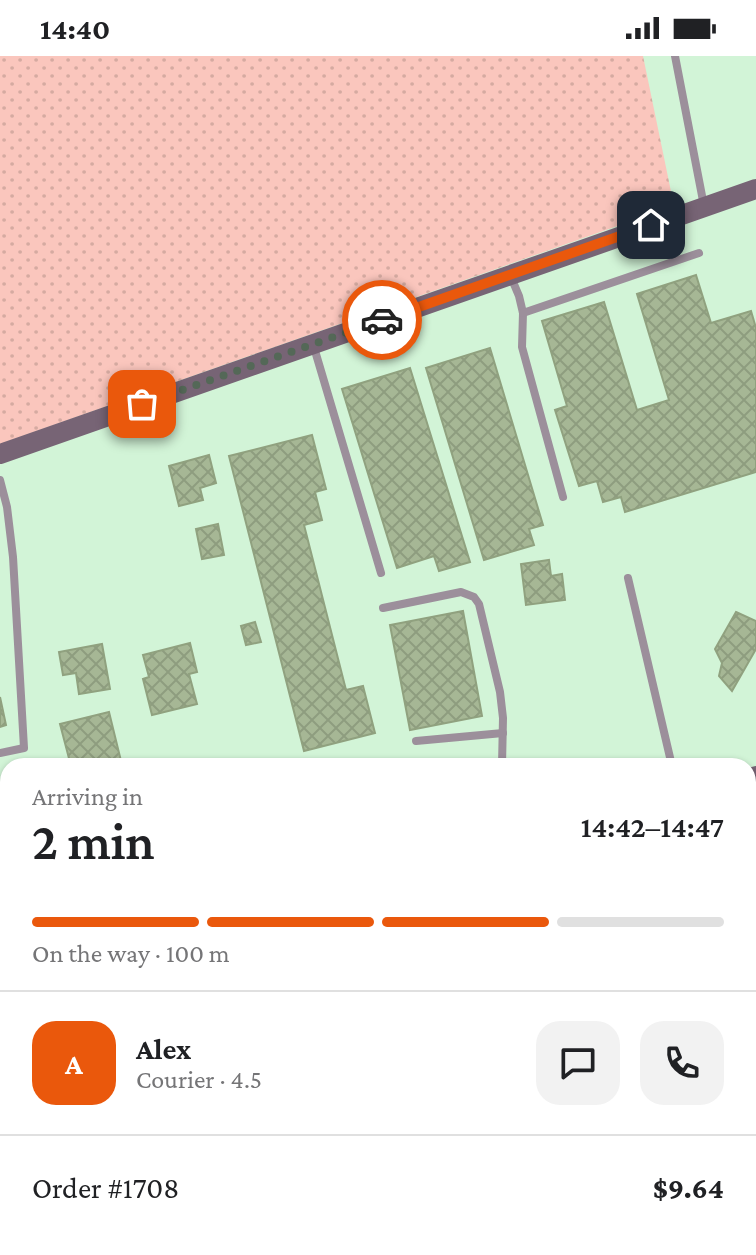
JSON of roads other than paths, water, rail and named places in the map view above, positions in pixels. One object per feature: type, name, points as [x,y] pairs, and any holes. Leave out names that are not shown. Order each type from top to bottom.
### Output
[{"type":"street","points":[[0,454],[756,189]]},
{"type":"lane","points":[[675,56],[704,207]]},
{"type":"lane","points":[[523,313],[699,253]]},
{"type":"lane","points":[[510,275],[523,313],[522,347],[563,497]]},
{"type":"lane","points":[[313,344],[381,573]]},
{"type":"lane","points":[[0,480],[7,507],[13,557],[24,748],[0,753]]},
{"type":"lane","points":[[628,578],[670,758]]},
{"type":"lane","points":[[383,608],[461,592],[474,597],[479,604],[500,692],[502,758]]},
{"type":"lane","points":[[416,741],[503,733]]}]
